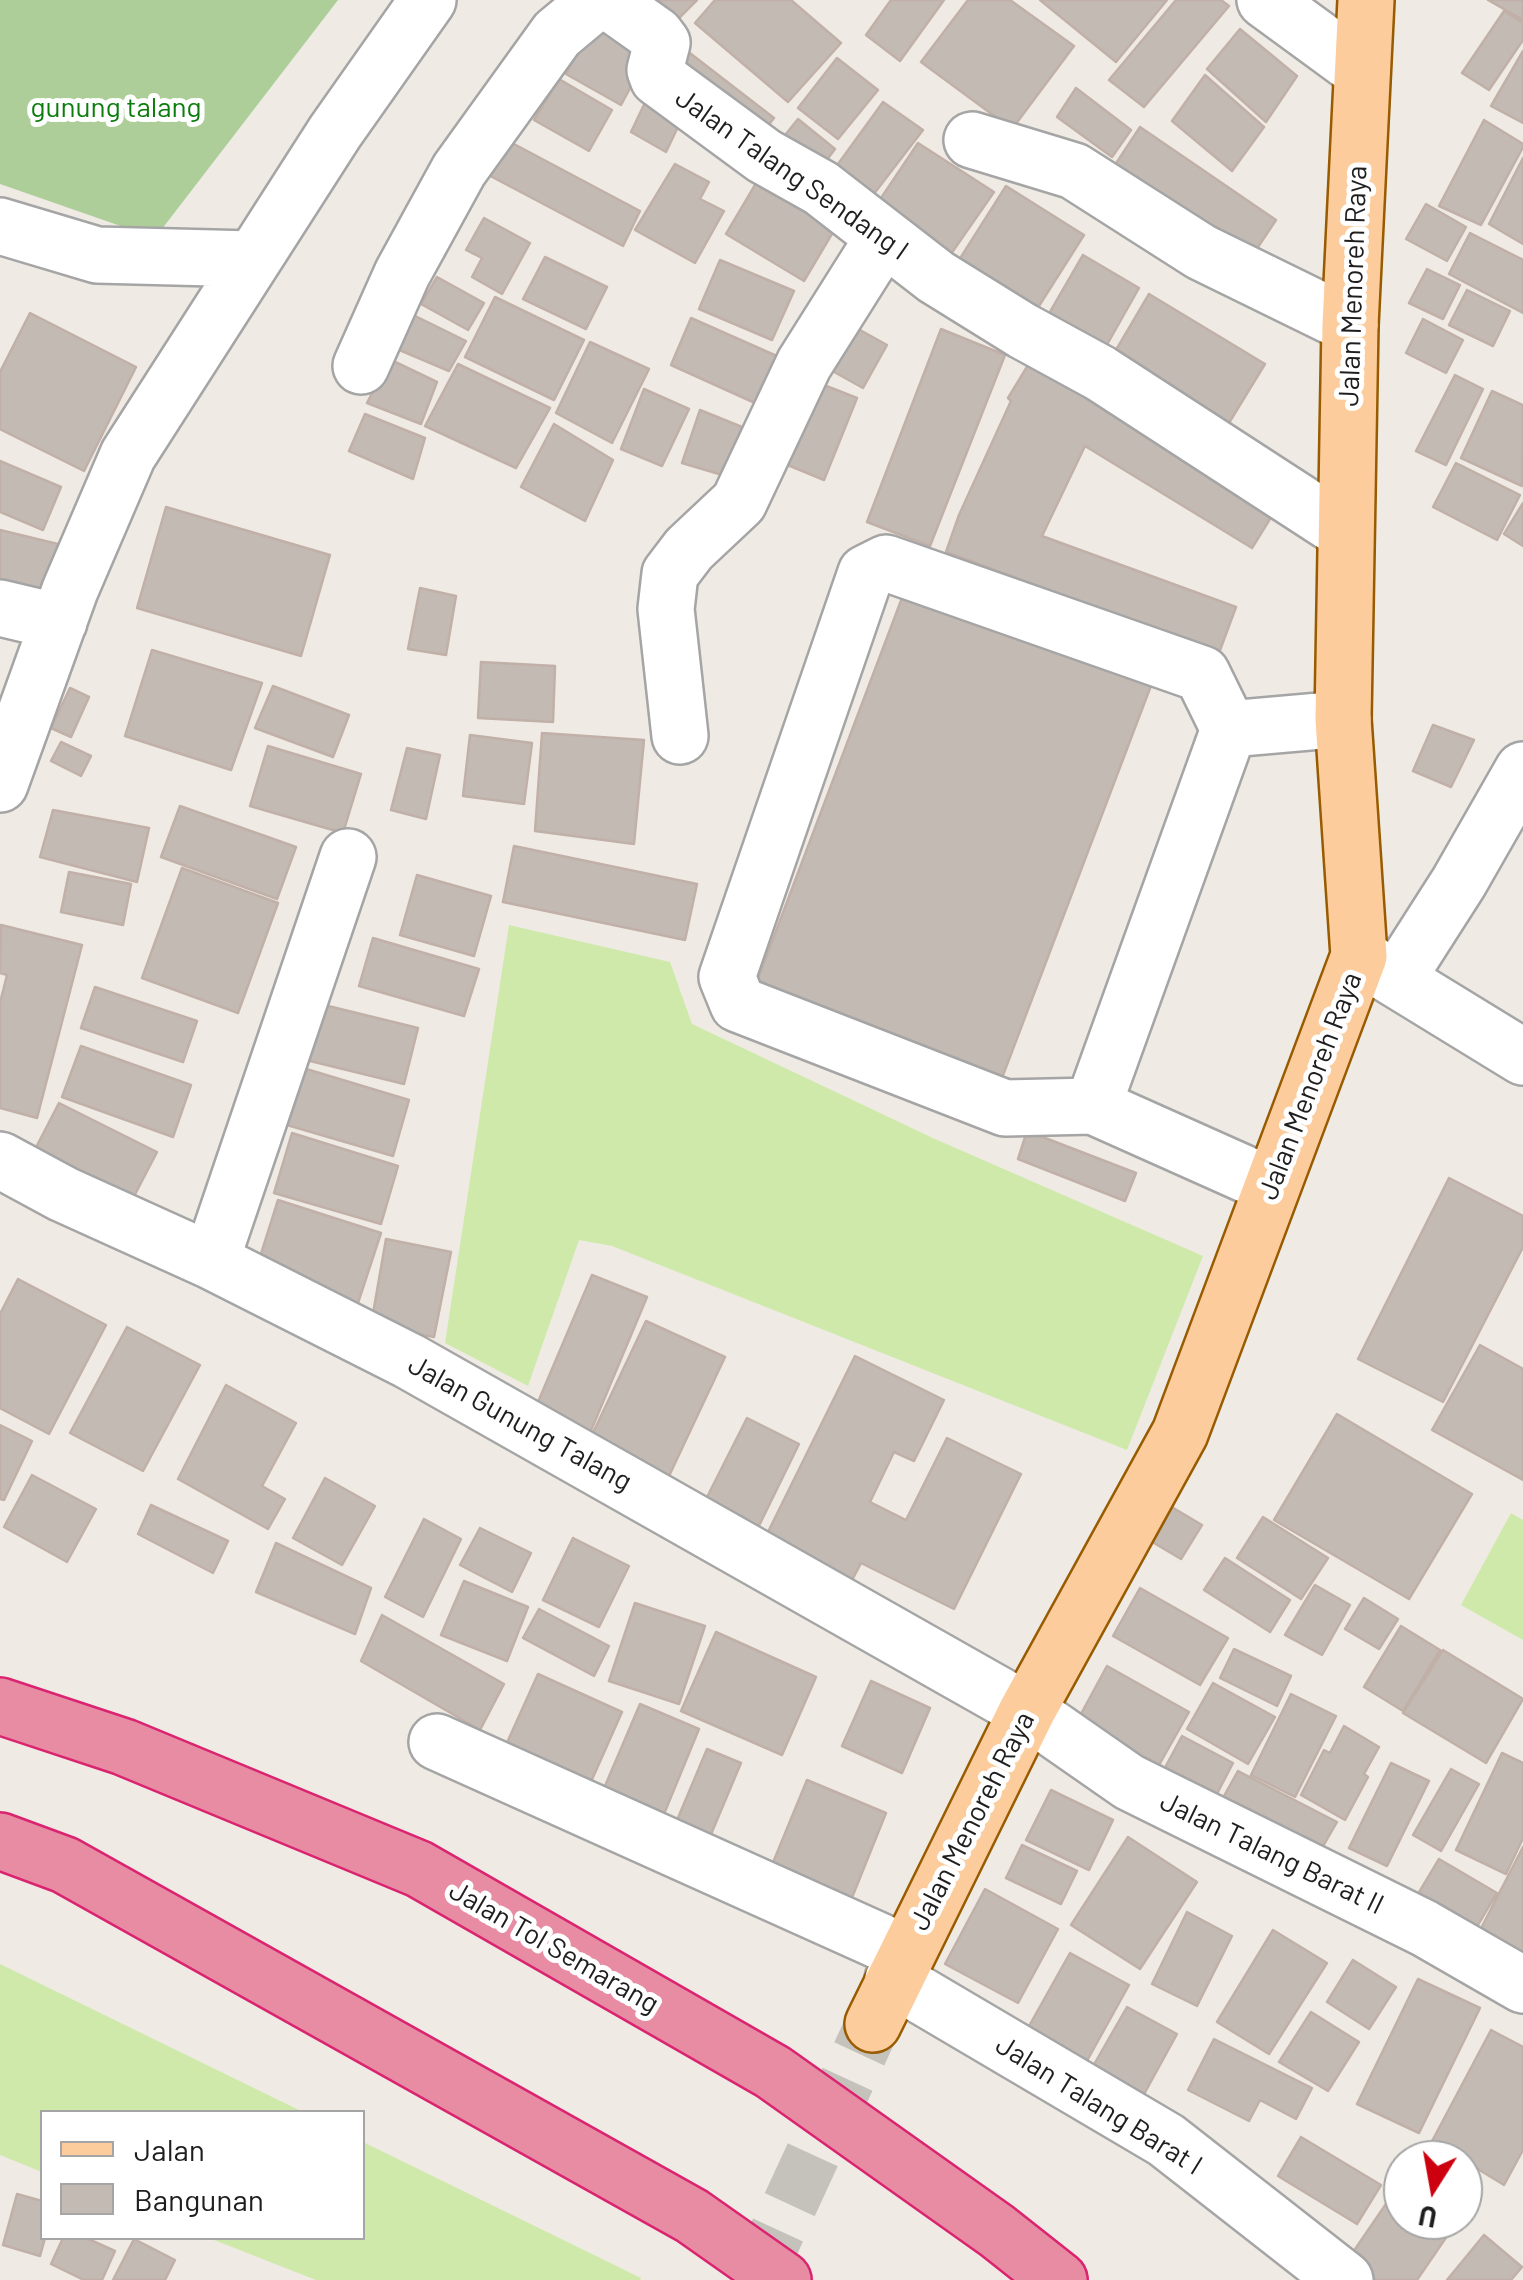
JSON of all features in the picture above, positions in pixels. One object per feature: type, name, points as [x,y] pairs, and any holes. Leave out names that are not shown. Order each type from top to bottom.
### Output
[{"type":"highway","name":"Jalan Tol Semarang","points":[[0,1706],[124,1747],[419,1869],[773,2072],[996,2230],[1059,2280]]},
{"type":"highway","points":[[0,1841],[65,1866],[692,2216],[783,2280]]},
{"type":"main road","name":"Jalan Menoreh Raya","points":[[891,1985],[1027,1711],[1180,1434],[1272,1186],[1378,968],[1343,719],[1350,325],[1366,0]]},
{"type":"street","points":[[0,784],[58,622],[128,455],[252,259],[428,0]]},
{"type":"street","points":[[1264,0],[1362,71]]},
{"type":"street","name":"Jalan Talang Sendang I","points":[[362,366],[402,274],[459,170],[557,34],[599,1],[608,1],[656,34],[662,43],[655,70],[658,78],[764,156],[821,188],[936,277],[1100,373],[1345,532]]},
{"type":"street","points":[[972,140],[1074,171],[1200,252],[1350,325]]},
{"type":"street","points":[[0,226],[98,255],[252,259]]},
{"type":"street","points":[[680,736],[666,609],[670,574],[738,502],[804,364],[884,237]]},
{"type":"street","points":[[1093,1106],[1229,730],[1202,674],[886,563],[866,574],[727,978],[738,1004],[1005,1108],[1093,1106],[1272,1186]]},
{"type":"street","points":[[0,608],[58,622]]},
{"type":"street","points":[[1229,730],[1343,719]]},
{"type":"street","points":[[1520,784],[1378,968],[1523,1057]]},
{"type":"street","points":[[211,1262],[348,857]]},
{"type":"street","name":"Jalan Gunung Talang","points":[[0,1160],[410,1361],[1027,1711]]},
{"type":"street","name":"Jalan Talang Barat II","points":[[1027,1711],[1129,1782],[1424,1928],[1523,1985]]},
{"type":"street","name":"Jalan Talang Barat I","points":[[437,1742],[891,1985],[1166,2140],[1346,2280]]},
{"type":"green space","name":"gunung talang","points":[[0,0],[338,0],[155,238],[0,184]]},
{"type":"green space","points":[[509,925],[670,962],[692,1024],[935,1139],[1203,1256],[1127,1450],[612,1246],[579,1240],[528,1386],[445,1343]]},
{"type":"green space","points":[[1511,1513],[1523,1520],[1523,1640],[1461,1605]]},
{"type":"green space","points":[[0,1964],[299,2110],[40,2110],[40,2171],[0,2155]]},
{"type":"green space","points":[[365,2143],[641,2278],[640,2280],[316,2280],[214,2240],[365,2240]]},
{"type":"building","points":[[638,0],[697,0],[668,29]]},
{"type":"building","points":[[715,0],[791,0],[841,43],[788,102],[695,23]]},
{"type":"building","points":[[891,0],[944,0],[900,61],[866,35]]},
{"type":"building","points":[[968,0],[1010,0],[1074,46],[1012,129],[921,62]]},
{"type":"building","points":[[1040,0],[1167,0],[1116,62]]},
{"type":"building","points":[[1176,0],[1221,0],[1229,6],[1144,107],[1109,80]]},
{"type":"building","points":[[1488,0],[1523,0],[1523,20]]},
{"type":"building","points":[[1504,11],[1523,23],[1523,40],[1489,90],[1462,73]]},
{"type":"building","points":[[599,14],[655,42],[621,105],[566,74]]},
{"type":"building","points":[[1240,29],[1297,76],[1266,122],[1207,69]]},
{"type":"building","points":[[682,47],[774,118],[757,140],[665,69]]},
{"type":"building","points":[[1523,51],[1523,123],[1491,106]]},
{"type":"building","points":[[837,58],[878,90],[838,139],[798,108]]},
{"type":"building","points":[[1205,75],[1264,127],[1232,171],[1172,121]]},
{"type":"building","points":[[559,79],[612,110],[589,151],[534,120]]},
{"type":"building","points":[[1076,88],[1131,130],[1112,157],[1057,117]]},
{"type":"building","points":[[651,90],[686,110],[666,152],[631,132]]},
{"type":"building","points":[[883,102],[923,130],[863,208],[825,182]]},
{"type":"building","points":[[798,119],[835,149],[820,169],[782,139]]},
{"type":"building","points":[[1484,120],[1523,147],[1481,225],[1439,206]]},
{"type":"building","points":[[1140,127],[1276,220],[1250,259],[1113,168]]},
{"type":"building","points":[[497,135],[640,211],[623,246],[479,170]]},
{"type":"building","points":[[918,143],[994,192],[944,264],[871,213]]},
{"type":"building","points":[[1523,158],[1523,244],[1489,224]]},
{"type":"building","points":[[675,164],[709,182],[700,199],[724,211],[695,263],[635,230]]},
{"type":"building","points":[[758,180],[836,227],[804,281],[726,234]]},
{"type":"building","points":[[1006,186],[1084,235],[1032,317],[954,268]]},
{"type":"building","points":[[1426,204],[1466,227],[1447,261],[1406,239]]},
{"type":"building","points":[[484,218],[530,243],[502,294],[472,277],[482,258],[466,250]]},
{"type":"building","points":[[1470,233],[1523,260],[1523,313],[1449,274]]},
{"type":"building","points":[[1083,255],[1139,288],[1100,357],[1043,324]]},
{"type":"building","points":[[545,257],[607,287],[586,329],[523,299]]},
{"type":"building","points":[[720,260],[794,291],[772,340],[699,309]]},
{"type":"building","points":[[1427,269],[1460,285],[1443,319],[1409,303]]},
{"type":"building","points":[[437,277],[484,303],[468,330],[421,304]]},
{"type":"building","points":[[1467,290],[1510,311],[1493,346],[1449,325]]},
{"type":"building","points":[[1149,294],[1265,364],[1221,436],[1106,367]]},
{"type":"building","points":[[495,297],[584,340],[554,400],[465,357]]},
{"type":"building","points":[[405,311],[466,341],[449,371],[390,346]]},
{"type":"building","points":[[30,313],[136,367],[84,471],[0,429],[0,372]]},
{"type":"building","points":[[691,318],[779,357],[755,403],[671,365]]},
{"type":"building","points":[[1423,319],[1463,340],[1446,373],[1406,353]]},
{"type":"building","points":[[851,325],[887,345],[863,388],[827,368]]},
{"type":"building","points":[[941,329],[1005,355],[930,546],[867,522]]},
{"type":"building","points":[[590,342],[649,369],[612,443],[556,413]]},
{"type":"building","points":[[1033,357],[1278,506],[1252,548],[1085,446],[1042,536],[1236,607],[1219,653],[946,552],[1011,401],[1008,398]]},
{"type":"building","points":[[389,359],[437,382],[421,424],[367,403]]},
{"type":"building","points":[[458,364],[550,408],[516,468],[425,426]]},
{"type":"building","points":[[1455,375],[1483,389],[1446,465],[1416,451]]},
{"type":"building","points":[[811,380],[857,398],[824,480],[778,461]]},
{"type":"building","points":[[644,389],[689,409],[662,466],[621,449]]},
{"type":"building","points":[[1492,391],[1523,405],[1522,486],[1461,458]]},
{"type":"building","points":[[700,410],[747,429],[729,477],[682,463]]},
{"type":"building","points":[[365,414],[425,438],[413,479],[349,451]]},
{"type":"building","points":[[554,424],[613,460],[585,521],[521,487]]},
{"type":"building","points":[[0,461],[61,487],[43,530],[0,512]]},
{"type":"building","points":[[1456,463],[1520,495],[1497,540],[1433,507]]},
{"type":"building","points":[[1523,503],[1523,546],[1504,534]]},
{"type":"building","points":[[166,507],[330,555],[301,656],[137,608]]},
{"type":"building","points":[[0,530],[70,547],[57,599],[0,584]]},
{"type":"building","points":[[420,588],[456,596],[446,655],[408,649]]},
{"type":"building","points":[[905,590],[1152,683],[997,1091],[751,997]]},
{"type":"building","points":[[152,650],[262,683],[231,770],[125,736]]},
{"type":"building","points":[[481,662],[555,666],[553,722],[478,718]]},
{"type":"building","points":[[273,686],[349,715],[333,757],[255,728]]},
{"type":"building","points":[[70,688],[89,697],[71,737],[51,728]]},
{"type":"building","points":[[1433,725],[1474,740],[1451,787],[1413,771]]},
{"type":"building","points":[[542,733],[644,740],[634,844],[535,831]]},
{"type":"building","points":[[470,735],[532,743],[524,804],[463,796]]},
{"type":"building","points":[[61,742],[91,756],[81,776],[51,761]]},
{"type":"building","points":[[268,746],[361,774],[343,833],[250,806]]},
{"type":"building","points":[[407,748],[440,755],[426,819],[391,810]]},
{"type":"building","points":[[180,806],[296,847],[277,899],[161,857]]},
{"type":"building","points":[[53,810],[149,828],[137,882],[40,857]]},
{"type":"building","points":[[514,846],[697,884],[685,940],[503,902]]},
{"type":"building","points":[[182,868],[278,903],[238,1013],[142,978]]},
{"type":"building","points":[[69,872],[131,884],[123,925],[61,912]]},
{"type":"building","points":[[417,875],[491,896],[474,956],[400,935]]},
{"type":"building","points":[[1,925],[82,945],[37,1118],[0,1108],[0,1003],[7,975],[0,973]]},
{"type":"building","points":[[373,938],[479,969],[464,1016],[359,986]]},
{"type":"building","points":[[95,987],[197,1021],[183,1062],[81,1028]]},
{"type":"building","points":[[320,1004],[418,1028],[404,1084],[306,1060]]},
{"type":"building","points":[[81,1046],[191,1085],[173,1137],[62,1097]]},
{"type":"building","points":[[303,1068],[409,1100],[393,1156],[287,1125]]},
{"type":"building","points":[[59,1103],[157,1152],[129,1206],[31,1157]]},
{"type":"building","points":[[1027,1131],[1136,1173],[1125,1201],[1018,1159]]},
{"type":"building","points":[[292,1133],[398,1166],[381,1224],[274,1193]]},
{"type":"building","points":[[1449,1178],[1523,1216],[1523,1247],[1443,1402],[1358,1359]]},
{"type":"building","points":[[278,1200],[381,1233],[357,1306],[255,1273]]},
{"type":"building","points":[[386,1239],[451,1252],[434,1337],[371,1325]]},
{"type":"building","points":[[592,1275],[647,1297],[590,1433],[535,1409]]},
{"type":"building","points":[[18,1279],[106,1325],[49,1434],[0,1408],[0,1314]]},
{"type":"building","points":[[646,1321],[725,1357],[661,1493],[582,1456]]},
{"type":"building","points":[[127,1327],[200,1365],[143,1471],[70,1433]]},
{"type":"building","points":[[1480,1345],[1523,1369],[1523,1480],[1432,1430]]},
{"type":"building","points":[[855,1356],[944,1400],[914,1461],[894,1452],[870,1502],[906,1520],[947,1438],[1021,1474],[954,1609],[861,1563],[847,1590],[765,1538]]},
{"type":"building","points":[[226,1385],[296,1423],[262,1486],[285,1499],[268,1529],[178,1479]]},
{"type":"building","points":[[1337,1414],[1472,1494],[1409,1599],[1274,1520]]},
{"type":"building","points":[[747,1418],[799,1444],[753,1538],[700,1511]]},
{"type":"building","points":[[0,1425],[32,1441],[4,1500],[0,1499]]},
{"type":"building","points":[[32,1475],[96,1509],[67,1562],[4,1527]]},
{"type":"building","points":[[325,1478],[375,1506],[342,1565],[293,1538]]},
{"type":"building","points":[[151,1505],[228,1541],[213,1573],[138,1534]]},
{"type":"building","points":[[1170,1506],[1202,1525],[1181,1559],[1149,1540]]},
{"type":"building","points":[[1263,1517],[1328,1558],[1301,1599],[1237,1558]]},
{"type":"building","points":[[424,1519],[461,1539],[423,1617],[385,1597]]},
{"type":"building","points":[[480,1528],[531,1553],[512,1592],[460,1565]]},
{"type":"building","points":[[573,1538],[629,1566],[599,1627],[543,1600]]},
{"type":"building","points":[[276,1543],[371,1588],[355,1634],[256,1592]]},
{"type":"building","points":[[1225,1558],[1290,1600],[1270,1632],[1204,1590]]},
{"type":"building","points":[[464,1581],[528,1607],[507,1661],[441,1635]]},
{"type":"building","points":[[1315,1585],[1350,1605],[1322,1655],[1285,1635]]},
{"type":"building","points":[[1140,1588],[1228,1638],[1200,1685],[1113,1636]]},
{"type":"building","points":[[1364,1598],[1398,1619],[1379,1649],[1345,1629]]},
{"type":"building","points":[[635,1603],[705,1626],[679,1704],[609,1681]]},
{"type":"building","points":[[539,1609],[609,1646],[594,1676],[523,1638]]},
{"type":"building","points":[[382,1615],[504,1684],[480,1730],[361,1661]]},
{"type":"building","points":[[1401,1626],[1440,1650],[1403,1711],[1364,1687]]},
{"type":"building","points":[[716,1632],[816,1677],[782,1755],[681,1711]]},
{"type":"building","points":[[1234,1649],[1291,1676],[1277,1706],[1220,1678]]},
{"type":"building","points":[[1443,1650],[1523,1699],[1486,1763],[1403,1713]]},
{"type":"building","points":[[1107,1666],[1189,1712],[1150,1781],[1069,1736]]},
{"type":"building","points":[[538,1674],[622,1712],[586,1793],[501,1756]]},
{"type":"building","points":[[871,1681],[930,1708],[902,1773],[842,1746]]},
{"type":"building","points":[[1213,1683],[1275,1717],[1248,1764],[1187,1729]]},
{"type":"building","points":[[1291,1694],[1336,1716],[1295,1797],[1251,1775]]},
{"type":"building","points":[[640,1704],[699,1729],[659,1826],[599,1800]]},
{"type":"building","points":[[1344,1726],[1379,1747],[1345,1820],[1301,1795],[1324,1750],[1330,1753]]},
{"type":"building","points":[[1182,1736],[1233,1763],[1206,1815],[1154,1788]]},
{"type":"building","points":[[707,1749],[741,1763],[709,1839],[675,1825]]},
{"type":"building","points":[[1502,1753],[1523,1763],[1523,1838],[1506,1874],[1456,1850]]},
{"type":"building","points":[[1391,1763],[1429,1781],[1387,1866],[1349,1848]]},
{"type":"building","points":[[1451,1769],[1479,1784],[1441,1851],[1413,1835]]},
{"type":"building","points":[[1238,1771],[1337,1822],[1318,1855],[1220,1803]]},
{"type":"building","points":[[807,1780],[886,1813],[845,1915],[765,1882]]},
{"type":"building","points":[[1051,1790],[1113,1820],[1089,1870],[1026,1840]]},
{"type":"building","points":[[1128,1837],[1197,1882],[1140,1969],[1071,1925]]},
{"type":"building","points":[[1022,1845],[1077,1871],[1061,1904],[1006,1878]]},
{"type":"building","points":[[1523,1847],[1523,1965],[1475,1940]]},
{"type":"building","points":[[1439,1859],[1497,1893],[1473,1933],[1415,1899]]},
{"type":"building","points":[[985,1889],[1058,1929],[1018,2003],[945,1964]]},
{"type":"building","points":[[1187,1912],[1232,1936],[1197,2006],[1152,1984]]},
{"type":"building","points":[[1273,1930],[1327,1963],[1269,2054],[1217,2022]]},
{"type":"building","points":[[1070,1953],[1129,1985],[1078,2077],[1019,2044]]},
{"type":"building","points":[[1353,1960],[1396,1987],[1369,2029],[1327,2002]]},
{"type":"building","points":[[1418,1979],[1480,2008],[1419,2133],[1357,2104]]},
{"type":"building","points":[[1127,2007],[1177,2034],[1143,2096],[1092,2068]]},
{"type":"building","points":[[1311,2012],[1359,2042],[1328,2091],[1279,2062]]},
{"type":"building","points":[[1491,2030],[1523,2047],[1523,2150],[1504,2185],[1483,2172],[1483,2140],[1433,2140]]},
{"type":"building","points":[[1214,2039],[1312,2088],[1296,2119],[1260,2100],[1249,2121],[1188,2090]]},
{"type":"building","points":[[1301,2137],[1381,2185],[1357,2224],[1278,2176]]},
{"type":"building","points":[[17,2194],[40,2200],[40,2240],[44,2240],[40,2256],[3,2245]]},
{"type":"building","points":[[1383,2208],[1383,2240],[1444,2240],[1417,2280],[1376,2280],[1347,2261]]},
{"type":"building","points":[[1483,2236],[1522,2267],[1511,2280],[1447,2280],[1483,2240]]},
{"type":"building","points":[[62,2240],[90,2240],[115,2251],[102,2280],[84,2280],[51,2264]]},
{"type":"building","points":[[133,2240],[175,2260],[165,2280],[113,2280]]},
{"type":"tunnel","points":[[755,2280],[873,2024]]}]
